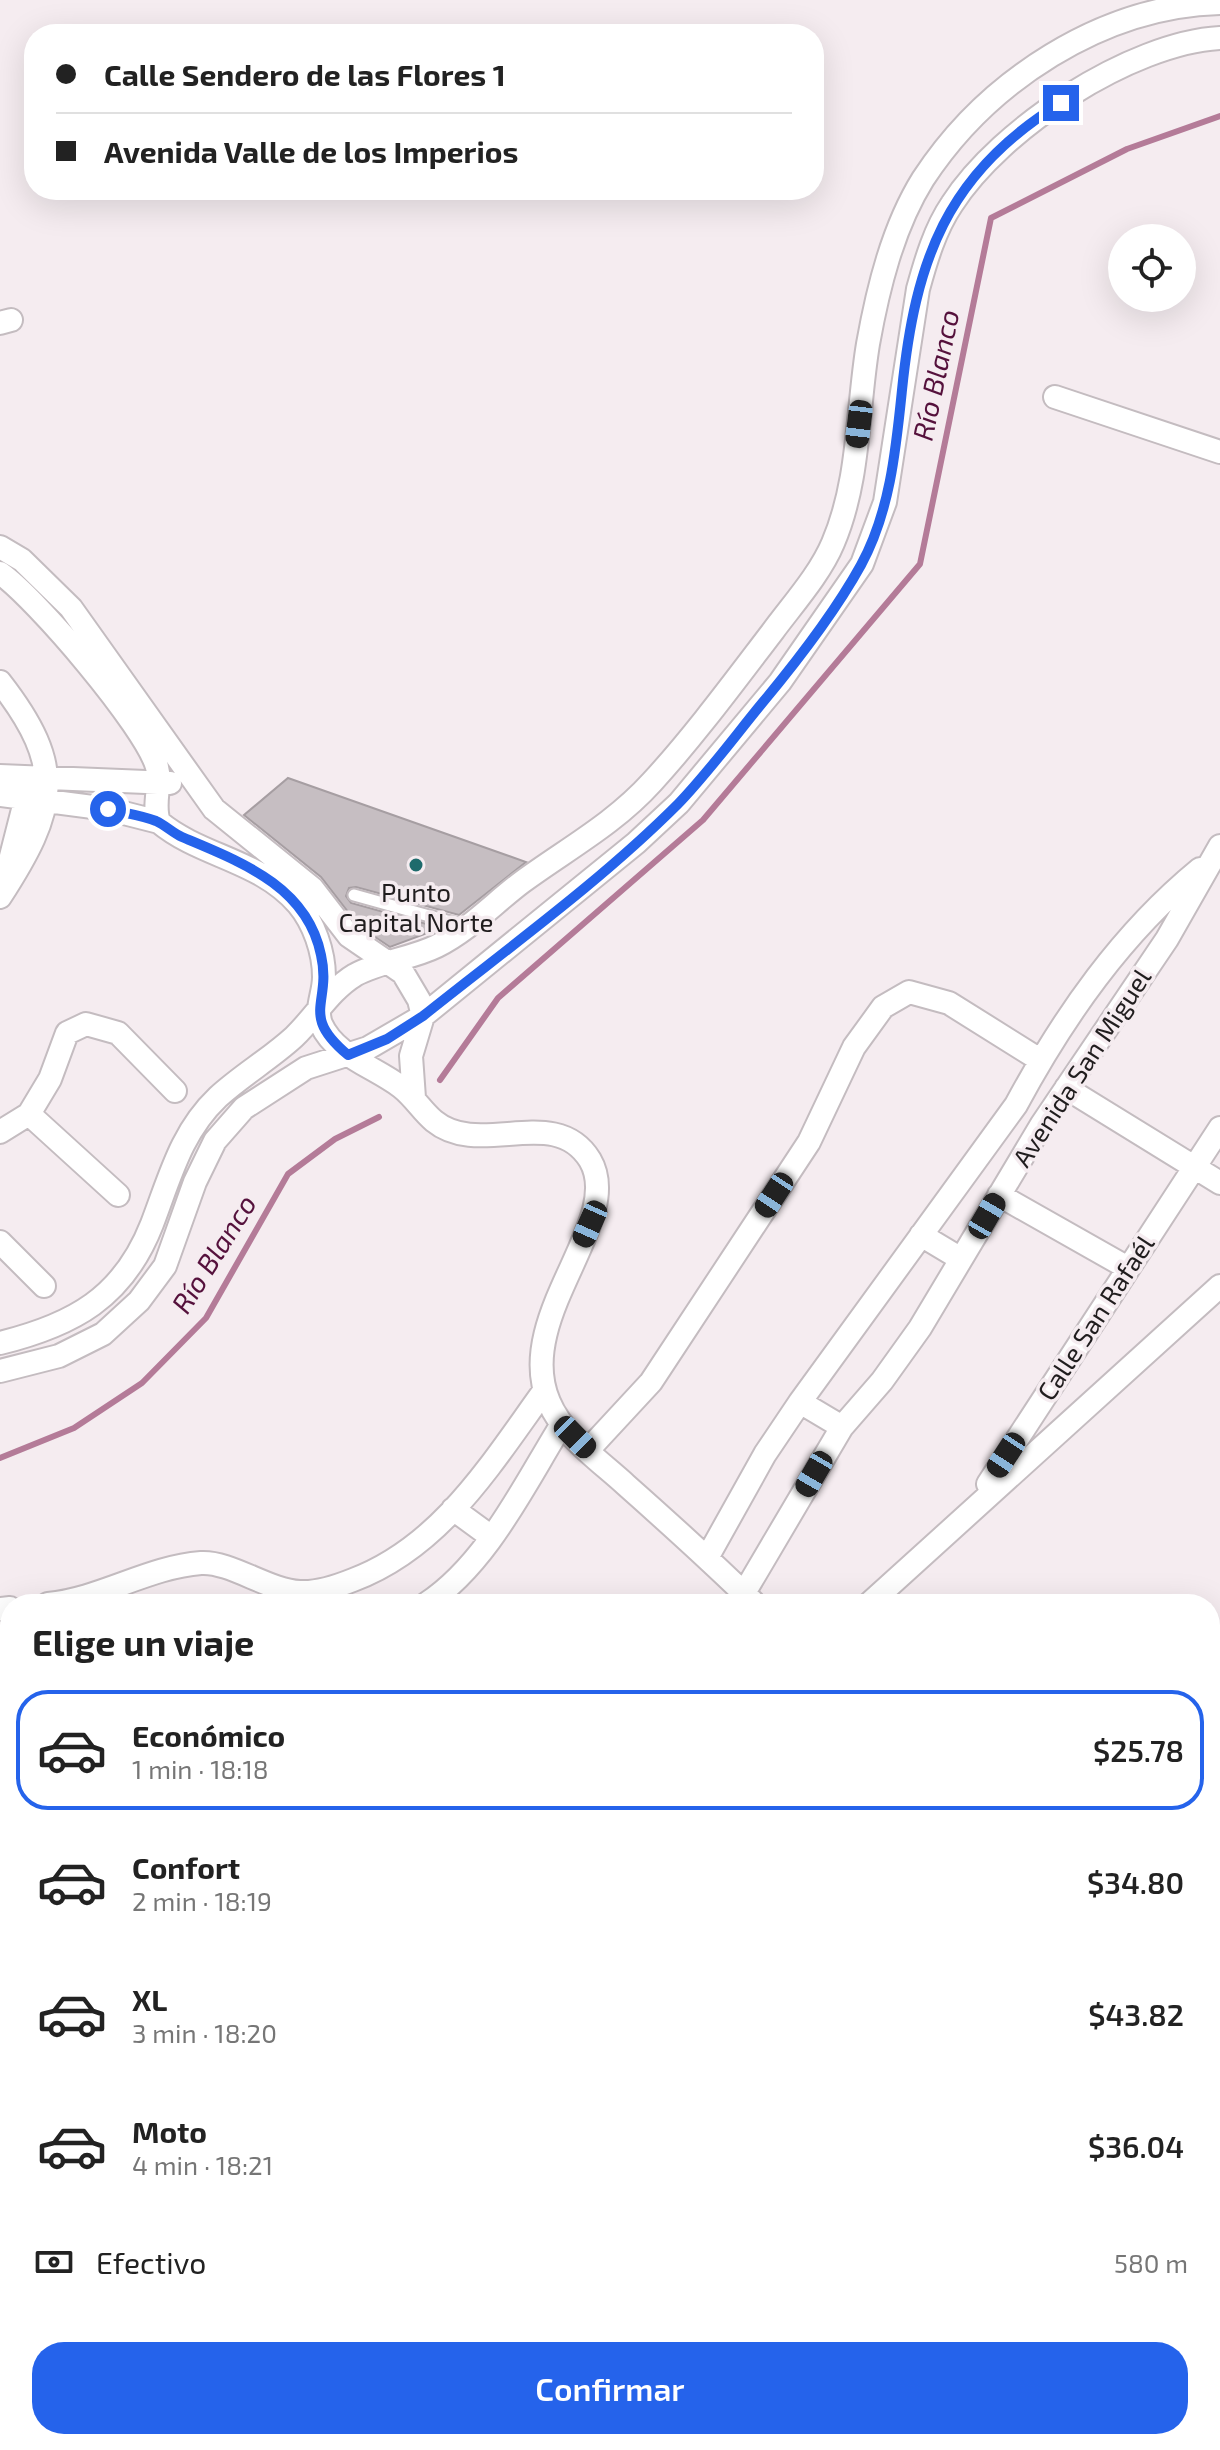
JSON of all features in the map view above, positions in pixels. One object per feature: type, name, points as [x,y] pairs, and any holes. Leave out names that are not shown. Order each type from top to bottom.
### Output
[{"type":"street","points":[[0,1343],[49,1331],[82,1314],[108,1292],[137,1256],[184,1139],[201,1116],[318,1012],[341,984],[373,967],[431,948],[467,926],[520,884],[620,815],[686,741],[797,599],[832,547],[850,494],[869,343],[893,242],[923,180],[967,125],[1032,67],[1084,36],[1136,15],[1220,3]]},
{"type":"street","points":[[0,1371],[59,1356],[103,1334],[139,1301],[165,1266],[195,1182],[215,1141],[244,1108],[306,1068],[387,1039],[423,1016],[624,853],[679,803],[780,682],[862,564],[885,502],[906,350],[928,255],[952,204],[993,155],[1041,115],[1152,53],[1220,38]]},
{"type":"street","points":[[869,343],[906,350]]},
{"type":"street","points":[[1055,397],[1220,452]]},
{"type":"street","points":[[0,547],[22,560],[71,608],[214,809],[312,888],[340,928],[356,943],[391,963],[412,986],[423,1016],[411,1056],[414,1098]]},
{"type":"street","points":[[0,573],[49,618],[142,741],[157,768],[155,806],[159,822]]},
{"type":"street","points":[[797,599],[826,620]]},
{"type":"street","points":[[0,682],[41,743],[37,789],[8,861],[1,895]]},
{"type":"street","points":[[108,809],[119,779],[135,762],[142,741]]},
{"type":"street","points":[[0,776],[159,822],[264,876],[300,906],[315,932],[324,978],[318,1012],[329,1037],[348,1055],[382,1074],[414,1098],[433,1120],[467,1136],[547,1132],[562,1136],[579,1147],[595,1170],[594,1209],[549,1316],[542,1344],[544,1391],[562,1424],[746,1594]]},
{"type":"street","points":[[0,795],[119,779],[157,784],[193,781]]},
{"type":"street","points":[[188,839],[203,831],[214,809]]},
{"type":"street","name":"Avenida San Miguel","points":[[707,1558],[765,1454],[1016,1105],[1040,1060],[1085,994],[1123,942],[1165,898],[1214,854]]},
{"type":"street","name":"Avenida San Miguel","points":[[752,1594],[842,1427],[882,1381],[961,1259],[1042,1124],[1167,939],[1214,854]]},
{"type":"street","points":[[588,1450],[651,1382],[809,1142],[854,1047],[883,1007],[909,992],[949,1003],[1040,1060]]},
{"type":"street","points":[[1085,994],[1116,1013]]},
{"type":"street","points":[[0,1132],[29,1114],[50,1079],[67,1033],[86,1024],[118,1033],[175,1091]]},
{"type":"street","points":[[1066,1088],[1220,1183]]},
{"type":"street","points":[[1016,1105],[1042,1124]]},
{"type":"street","points":[[29,1114],[118,1195]]},
{"type":"street","name":"Calle San Rafaél","points":[[972,1508],[1220,1128]]},
{"type":"street","points":[[999,1195],[1128,1268]]},
{"type":"street","points":[[921,1235],[961,1259]]},
{"type":"street","points":[[0,1242],[44,1286]]},
{"type":"street","points":[[880,1594],[1220,1286]]},
{"type":"street","points":[[312,1594],[381,1570],[417,1545],[474,1486],[544,1391]]},
{"type":"street","points":[[800,1402],[842,1427]]},
{"type":"street","points":[[441,1594],[449,1589],[490,1536],[562,1424]]},
{"type":"street","points":[[453,1509],[490,1536]]},
{"type":"street","points":[[94,1594],[142,1577],[203,1562],[288,1594]]},
{"type":"lane","points":[[354,895],[467,926]]},
{"type":"building","name":"Punto Capital Norte","points":[[288,778],[526,862],[459,915],[356,887],[349,888],[346,896],[351,903],[441,928],[390,947],[359,926],[321,877],[244,815]]},
{"type":"waterway","name":"Río Blanco","points":[[440,1080],[498,998],[703,820],[920,564],[991,218],[1127,149],[1220,116]]},
{"type":"waterway","name":"Río Blanco","points":[[0,1458],[74,1428],[142,1383],[206,1318],[288,1174],[335,1139],[379,1117]]},
{"type":"place","name":"Punto Capital Norte","points":[[416,865]]},
{"type":"route","points":[[108,809],[159,822],[180,836],[213,849],[264,876],[300,906],[315,932],[322,956],[324,978],[318,1012],[322,1025],[329,1037],[348,1055],[387,1039],[423,1016],[636,843],[679,803],[780,682],[826,620],[862,564],[885,502],[898,433],[906,350],[928,255],[952,204],[993,155],[1041,115],[1061,103]]}]
